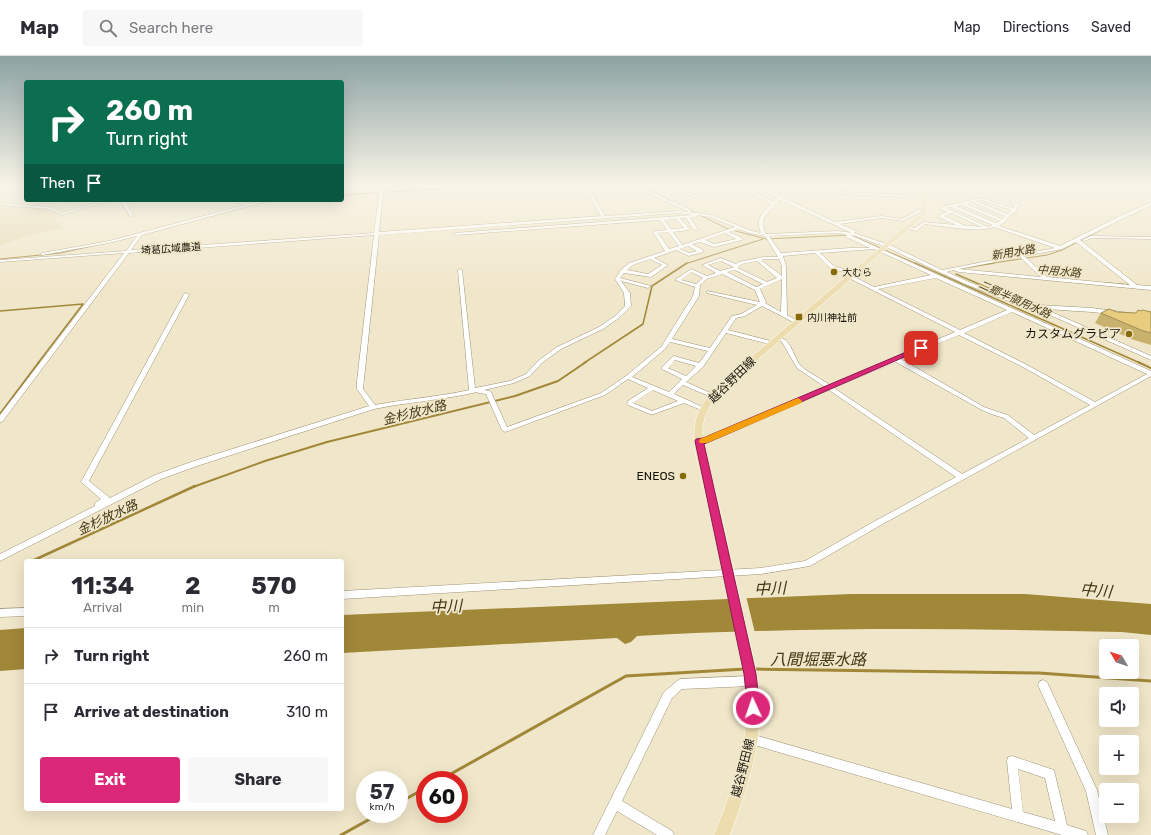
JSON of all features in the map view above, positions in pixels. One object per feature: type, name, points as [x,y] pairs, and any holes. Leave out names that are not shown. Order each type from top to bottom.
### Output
[{"type":"main road","name":"越谷野田線","points":[[722,835],[743,780],[751,739],[753,719],[751,677],[699,441],[698,425],[703,410],[713,396],[915,221]]},
{"type":"street","points":[[0,256],[66,250],[139,235],[190,221]]},
{"type":"street","points":[[373,407],[360,389],[360,381],[378,221]]},
{"type":"street","name":"埼葛広域農道","points":[[0,261],[532,221]]},
{"type":"street","points":[[456,234],[629,221]]},
{"type":"street","points":[[663,221],[681,246]]},
{"type":"street","points":[[668,250],[655,232],[687,229],[680,221]]},
{"type":"street","points":[[691,221],[696,229]]},
{"type":"street","name":"埼葛広域農道","points":[[721,221],[767,237],[844,232],[854,234],[882,249]]},
{"type":"street","points":[[761,221],[760,226],[781,256],[784,266],[781,277],[784,316]]},
{"type":"street","points":[[836,222],[842,221]]},
{"type":"street","points":[[951,221],[963,227]]},
{"type":"street","points":[[973,221],[988,228]]},
{"type":"street","points":[[988,221],[1060,248]]},
{"type":"street","points":[[909,228],[916,230],[924,223],[934,223],[963,227],[988,228],[1002,221]]},
{"type":"street","points":[[1079,241],[1114,221]]},
{"type":"street","points":[[836,222],[854,231],[854,234]]},
{"type":"street","points":[[617,279],[622,271],[631,264],[649,257],[740,227],[760,226]]},
{"type":"street","points":[[700,240],[714,246],[740,238],[726,232]]},
{"type":"street","points":[[844,232],[846,235],[925,267],[941,271],[1008,300],[1038,307],[1132,314]]},
{"type":"street","points":[[0,420],[139,235]]},
{"type":"street","points":[[941,271],[1022,257],[1060,248],[1091,237],[1151,238]]},
{"type":"street","points":[[1079,241],[1136,287]]},
{"type":"street","points":[[675,248],[689,255],[701,252],[688,244]]},
{"type":"street","points":[[472,391],[488,392],[505,430],[603,394],[628,377],[657,354],[668,340],[696,296],[698,286],[708,278],[757,259],[850,249],[882,249],[925,267],[936,276],[1151,373]]},
{"type":"street","points":[[816,252],[832,267],[852,275],[1095,404]]},
{"type":"street","points":[[622,271],[649,276],[666,265],[649,257]]},
{"type":"street","points":[[1022,257],[1046,279]]},
{"type":"street","points":[[762,304],[763,302],[756,289],[704,265],[722,259],[765,283]]},
{"type":"street","points":[[757,259],[781,277]]},
{"type":"street","points":[[952,268],[959,271],[1151,288]]},
{"type":"street","points":[[460,270],[472,391]]},
{"type":"street","points":[[698,286],[677,280],[691,270],[708,278]]},
{"type":"street","points":[[874,288],[936,276]]},
{"type":"street","points":[[756,289],[765,283],[781,277]]},
{"type":"street","points":[[0,558],[158,477],[197,463],[373,407],[399,402],[449,396],[512,382],[528,375],[540,362],[559,348],[601,328],[617,317],[628,306],[627,293],[617,279]]},
{"type":"street","points":[[617,279],[648,286]]},
{"type":"street","points":[[709,292],[762,304],[797,322]]},
{"type":"street","points":[[66,525],[106,499],[85,482],[186,295]]},
{"type":"street","points":[[669,395],[701,366],[734,317],[743,315],[762,304]]},
{"type":"street","points":[[1038,307],[1151,358]]},
{"type":"street","points":[[699,441],[705,441],[1012,310]]},
{"type":"street","points":[[725,331],[776,341],[784,341],[799,367],[962,478]]},
{"type":"street","points":[[668,340],[712,350]]},
{"type":"street","points":[[701,366],[674,358],[664,368],[713,396]]},
{"type":"street","points":[[896,359],[982,408],[993,413],[1006,416],[1033,437]]},
{"type":"street","points":[[344,595],[729,574],[807,564],[1033,437],[1151,373]]},
{"type":"street","points":[[628,377],[703,410]]},
{"type":"street","points":[[652,388],[630,402],[630,404],[652,413],[683,401]]},
{"type":"street","points":[[0,613],[24,612]]},
{"type":"street","points":[[599,835],[668,695],[680,684],[751,677]]},
{"type":"street","points":[[1043,685],[1091,790],[1102,835]]},
{"type":"street","points":[[751,739],[1082,835]]},
{"type":"street","points":[[1018,816],[1012,761],[1050,774],[1062,829]]},
{"type":"street","points":[[615,803],[668,835]]},
{"type":"shaded area","points":[[0,221],[56,221],[63,228],[27,236],[0,245]]},
{"type":"shaded area","points":[[851,594],[1025,594],[1151,604],[1151,635],[1122,632],[1001,630],[880,629],[758,631],[637,636],[631,642],[625,644],[617,638],[344,653],[344,615]]},
{"type":"shaded area","points":[[24,628],[24,669],[0,671],[0,630]]},
{"type":"pier","points":[[746,596],[755,633],[737,633],[729,597]]},
{"type":"building","points":[[1109,309],[1117,312],[1136,313],[1138,310],[1142,310],[1151,312],[1151,333],[1101,313]]},
{"type":"waterway","name":"金杉放水路","points":[[712,221],[728,229],[766,239],[851,235],[917,264]]},
{"type":"waterway","name":"新用水路","points":[[987,264],[1047,255],[1062,250],[1112,224]]},
{"type":"waterway","points":[[0,259],[61,253],[127,238]]},
{"type":"waterway","name":"金杉放水路","points":[[686,264],[763,239]]},
{"type":"waterway","name":"二郷半領用水路","points":[[915,263],[1140,363]]},
{"type":"waterway","name":"新用水路","points":[[963,268],[994,263]]},
{"type":"waterway","name":"金杉放水路","points":[[584,363],[643,324],[652,286],[686,264]]},
{"type":"waterway","points":[[956,274],[1011,298]]},
{"type":"waterway","name":"中用水路","points":[[1106,283],[1131,285]]},
{"type":"waterway","points":[[0,311],[83,304],[38,363]]},
{"type":"waterway","points":[[0,414],[39,362]]},
{"type":"waterway","name":"金杉放水路","points":[[193,487],[265,461],[327,442],[515,396],[558,381],[586,362]]},
{"type":"waterway","name":"二郷半領用水路","points":[[1138,362],[1151,368]]},
{"type":"waterway","name":"金杉放水路","points":[[36,559],[195,486]]},
{"type":"waterway","name":"八間堀悪水路","points":[[456,771],[626,676],[745,669]]},
{"type":"waterway","name":"八間堀悪水路","points":[[753,669],[1039,673],[1151,681]]},
{"type":"waterway","name":"八間堀悪水路","points":[[408,798],[416,793]]},
{"type":"waterway","name":"八間堀悪水路","points":[[341,835],[363,823]]},
{"type":"slow traffic","points":[[704,441],[798,401]]},
{"type":"place","name":"大むら","points":[[834,272]]},
{"type":"place","name":"内川神社前","points":[[799,317]]},
{"type":"place","name":"カスタムグラビア","points":[[1129,334]]},
{"type":"place","name":"ENEOS","points":[[683,476]]},
{"type":"route","points":[[753,708],[750,674],[730,576],[699,441],[705,441],[921,348]]},
{"type":"water label","name":"中川","points":[[770,588]]},
{"type":"water label","name":"中川","points":[[1096,590]]},
{"type":"water label","name":"中川","points":[[446,606]]}]
